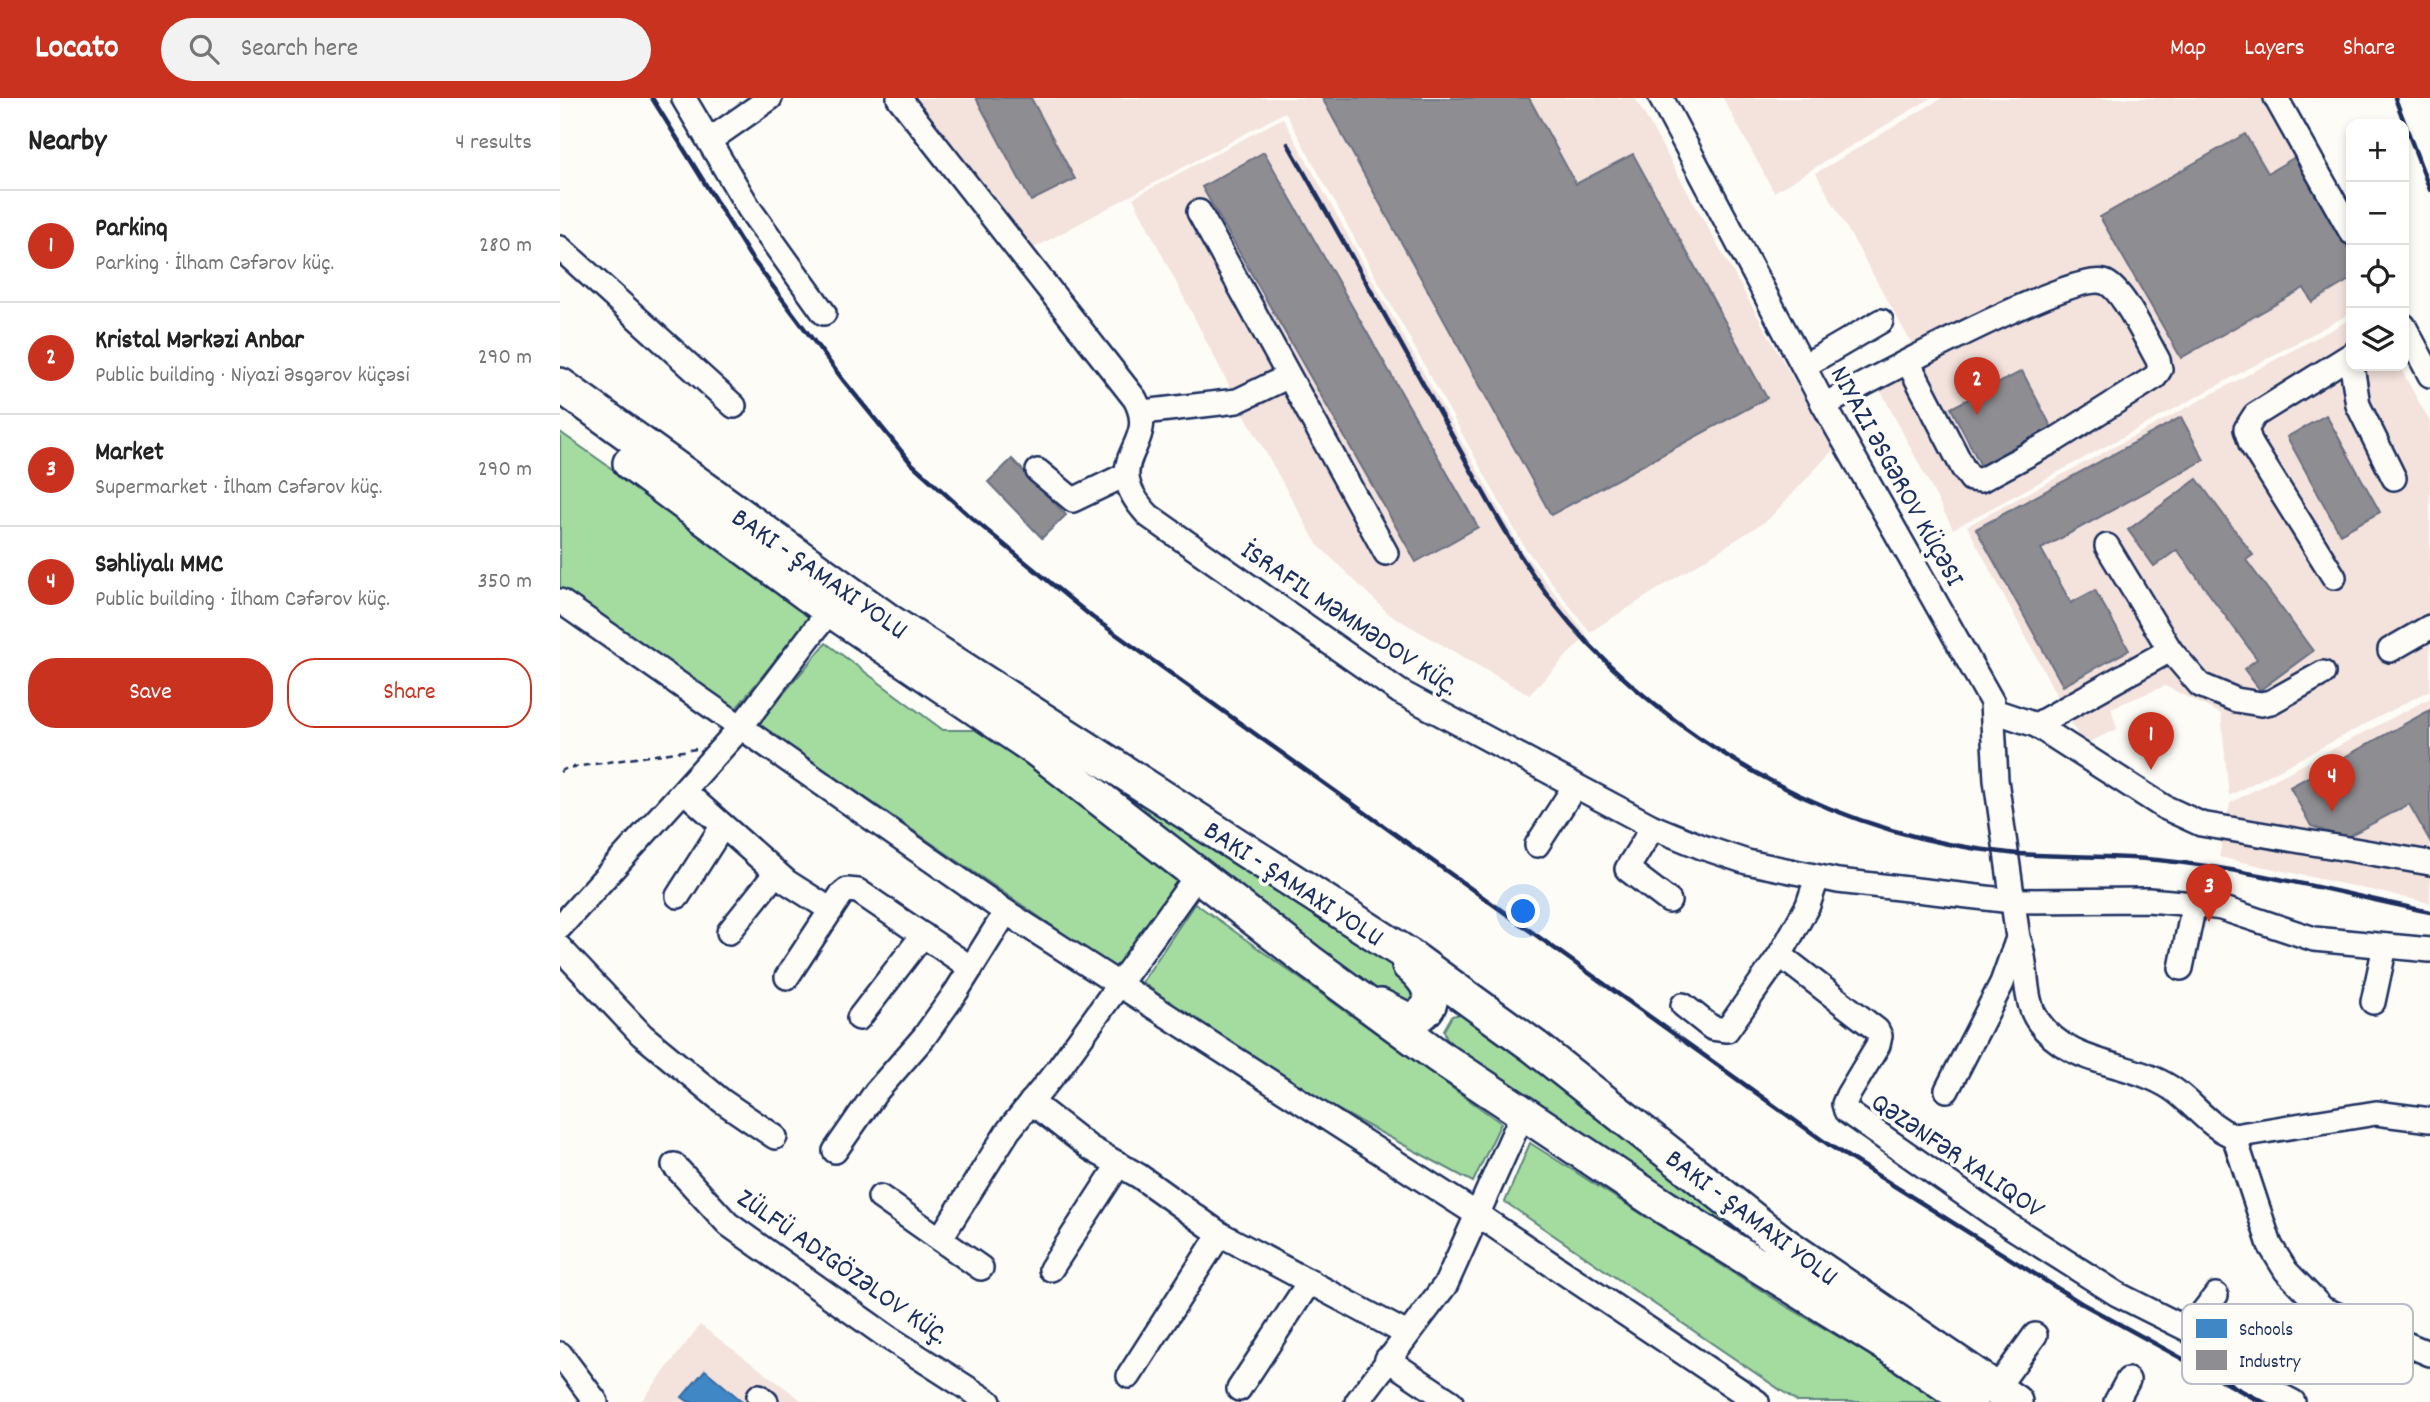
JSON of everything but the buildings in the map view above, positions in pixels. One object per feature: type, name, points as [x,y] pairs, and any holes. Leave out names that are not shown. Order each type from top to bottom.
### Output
[{"type":"highway","points":[[560,385],[890,622],[1408,955],[1535,1047],[1784,1244],[1994,1397]]},
{"type":"highway","points":[[560,412],[830,610],[1036,749],[1310,962],[1512,1105],[1677,1214],[1900,1353],[1994,1397]]},
{"type":"highway","points":[[1310,962],[1399,1018],[1408,1020],[1425,1010],[1431,995],[1425,979],[1349,917]]},
{"type":"highway","points":[[1512,1105],[1438,1041],[1434,1034],[1438,1018],[1454,1005],[1464,1007],[1535,1047]]},
{"type":"street","points":[[710,140],[770,98]]},
{"type":"street","points":[[898,98],[1143,412],[1143,425],[1126,462],[1125,475],[1073,500],[1038,471]]},
{"type":"street","name":"NIYAZI ƏSGƏROV KÜÇƏSI","points":[[1661,98],[1824,405],[1987,691],[1994,711],[1996,780],[2012,901],[2018,938],[2024,953],[2032,1011],[2057,1042],[2081,1056],[2171,1088],[2203,1118],[2234,1136]]},
{"type":"street","points":[[2276,98],[2346,223]]},
{"type":"street","points":[[684,99],[750,210],[824,313]]},
{"type":"street","points":[[1199,212],[1287,377],[1386,553]]},
{"type":"street","points":[[560,248],[734,406]]},
{"type":"street","points":[[1824,405],[1908,362],[2037,300],[2094,281],[2105,282],[2117,290],[2161,369],[2155,377],[2055,440],[1981,480],[1971,479],[1963,468],[1908,362]]},
{"type":"street","points":[[1804,366],[1881,321]]},
{"type":"street","points":[[2409,339],[2430,375]]},
{"type":"street","points":[[2334,577],[2251,444],[2246,429],[2255,415],[2346,362]]},
{"type":"street","points":[[2353,371],[2358,405],[2394,478]]},
{"type":"street","points":[[1143,412],[1237,401],[1287,377]]},
{"type":"street","name":"İSRAFIL MƏMMƏDOV KÜÇ.","points":[[1125,475],[1129,490],[1149,516],[1381,680],[1653,827],[1746,862],[1817,878],[2012,901],[2148,900],[2194,904],[2252,918],[2303,937],[2430,950]]},
{"type":"street","points":[[2107,546],[2170,650],[2200,685],[2236,700],[2271,702],[2323,673]]},
{"type":"street","points":[[560,601],[1006,912],[1478,1215],[1757,1402]]},
{"type":"street","points":[[560,927],[685,792],[740,728],[830,610]]},
{"type":"street","points":[[2390,650],[2430,627]]},
{"type":"street","points":[[2036,725],[2170,650]]},
{"type":"street","points":[[1994,711],[2036,725],[2164,807],[2201,824],[2430,863]]},
{"type":"street","points":[[1537,845],[1575,786]]},
{"type":"street","points":[[685,792],[776,873],[806,896],[831,910]]},
{"type":"street","points":[[678,896],[722,827]]},
{"type":"street","points":[[1653,827],[1627,869],[1669,901]]},
{"type":"street","points":[[729,932],[776,873]]},
{"type":"street","points":[[940,1239],[1008,1131],[1198,874]]},
{"type":"street","points":[[1683,1005],[1712,1028],[1727,1030],[1780,955],[1808,905],[1817,878]]},
{"type":"street","points":[[787,977],[847,890],[858,891],[971,968]]},
{"type":"street","points":[[2181,968],[2194,904]]},
{"type":"street","points":[[835,1151],[876,1092],[924,1037],[1006,912]]},
{"type":"street","points":[[859,1018],[923,935]]},
{"type":"street","points":[[1947,1090],[2002,983],[2018,938]]},
{"type":"street","points":[[2374,1002],[2385,946]]},
{"type":"street","points":[[560,948],[642,1035],[722,1101],[775,1137]]},
{"type":"street","points":[[1780,955],[1880,1035],[1878,1045],[1844,1104],[1852,1118],[2078,1270],[2117,1294],[2182,1326]]},
{"type":"street","points":[[1031,1102],[1072,1135],[1220,1234],[1407,1334]]},
{"type":"street","points":[[1357,1402],[1446,1284],[1478,1215],[1512,1105]]},
{"type":"street","points":[[2318,1304],[2286,1270],[2270,1245],[2234,1136],[2376,1113],[2430,1120]]},
{"type":"street","points":[[1051,1269],[1119,1164]]},
{"type":"street","points":[[674,1165],[727,1224],[887,1336],[989,1402]]},
{"type":"street","points":[[880,1197],[981,1268]]},
{"type":"street","points":[[1129,1376],[1220,1234]]},
{"type":"street","points":[[1239,1389],[1310,1281]]},
{"type":"street","points":[[2209,1304],[2216,1295]]},
{"type":"street","points":[[1994,1397],[2035,1335]]},
{"type":"street","points":[[2413,1347],[2430,1354]]},
{"type":"street","points":[[560,1354],[596,1402]]},
{"type":"street","points":[[1387,1359],[1451,1402]]},
{"type":"street","points":[[2116,1402],[2128,1380]]},
{"type":"street","points":[[2259,1384],[2294,1402]]},
{"type":"path","points":[[560,772],[693,748],[716,753]]},
{"type":"shaded area","points":[[917,98],[1635,98],[1833,450],[1769,519],[1590,632],[1525,548],[1285,112],[1034,248],[913,103]]},
{"type":"shaded area","points":[[1723,98],[1931,98],[1774,192]]},
{"type":"shaded area","points":[[1942,98],[2267,98],[2346,235],[2346,316],[1953,529],[1870,370],[1911,342],[1816,173]]},
{"type":"shaded area","points":[[1283,118],[1522,551],[1587,635],[1529,695],[1389,614],[1317,544],[1237,401],[1133,198]]},
{"type":"shaded area","points":[[2346,322],[2346,371],[2402,371],[2430,422],[2430,690],[2229,796],[2221,714],[2165,686],[2111,708],[2117,729],[2083,745],[1967,526]]},
{"type":"shaded area","points":[[2430,698],[2430,903],[2219,857],[2230,803]]},
{"type":"shaded area","points":[[700,1325],[804,1402],[641,1402]]},
{"type":"green space","points":[[560,432],[814,612],[735,710],[560,593]]},
{"type":"green space","points":[[826,643],[943,730],[979,730],[1078,802],[1179,883],[1118,971],[758,724]]},
{"type":"green space","points":[[1053,742],[1411,976],[1420,986],[1414,1007],[1387,1003]]},
{"type":"green space","points":[[1195,903],[1501,1123],[1473,1182],[1262,1069],[1142,982]]},
{"type":"green space","points":[[1461,1014],[1470,1017],[1833,1296],[1460,1052],[1446,1038],[1444,1030],[1452,1016]]},
{"type":"green space","points":[[1530,1143],[1781,1303],[1949,1402],[1798,1402],[1505,1202]]},
{"type":"railway","points":[[652,98],[750,256],[843,380],[911,463],[973,519],[1092,617],[1829,1145],[2081,1303],[2182,1359]]},
{"type":"railway","points":[[2395,98],[2430,190]]},
{"type":"railway","points":[[1288,144],[1520,555],[1553,602],[1591,646],[1634,687],[1681,725],[1731,758],[1783,787],[1837,811],[1920,838],[2009,853],[2139,858],[2227,869],[2430,912]]},
{"type":"railway","points":[[2228,1384],[2261,1402]]},
{"type":"place","name":"Kristal Mərkəzi Anbar","points":[[1977,415]]},
{"type":"place","name":"Parkinq","points":[[2151,770]]},
{"type":"place","name":"Səhliyalı MMC","points":[[2332,812]]},
{"type":"place","name":"Market","points":[[2209,922]]}]
